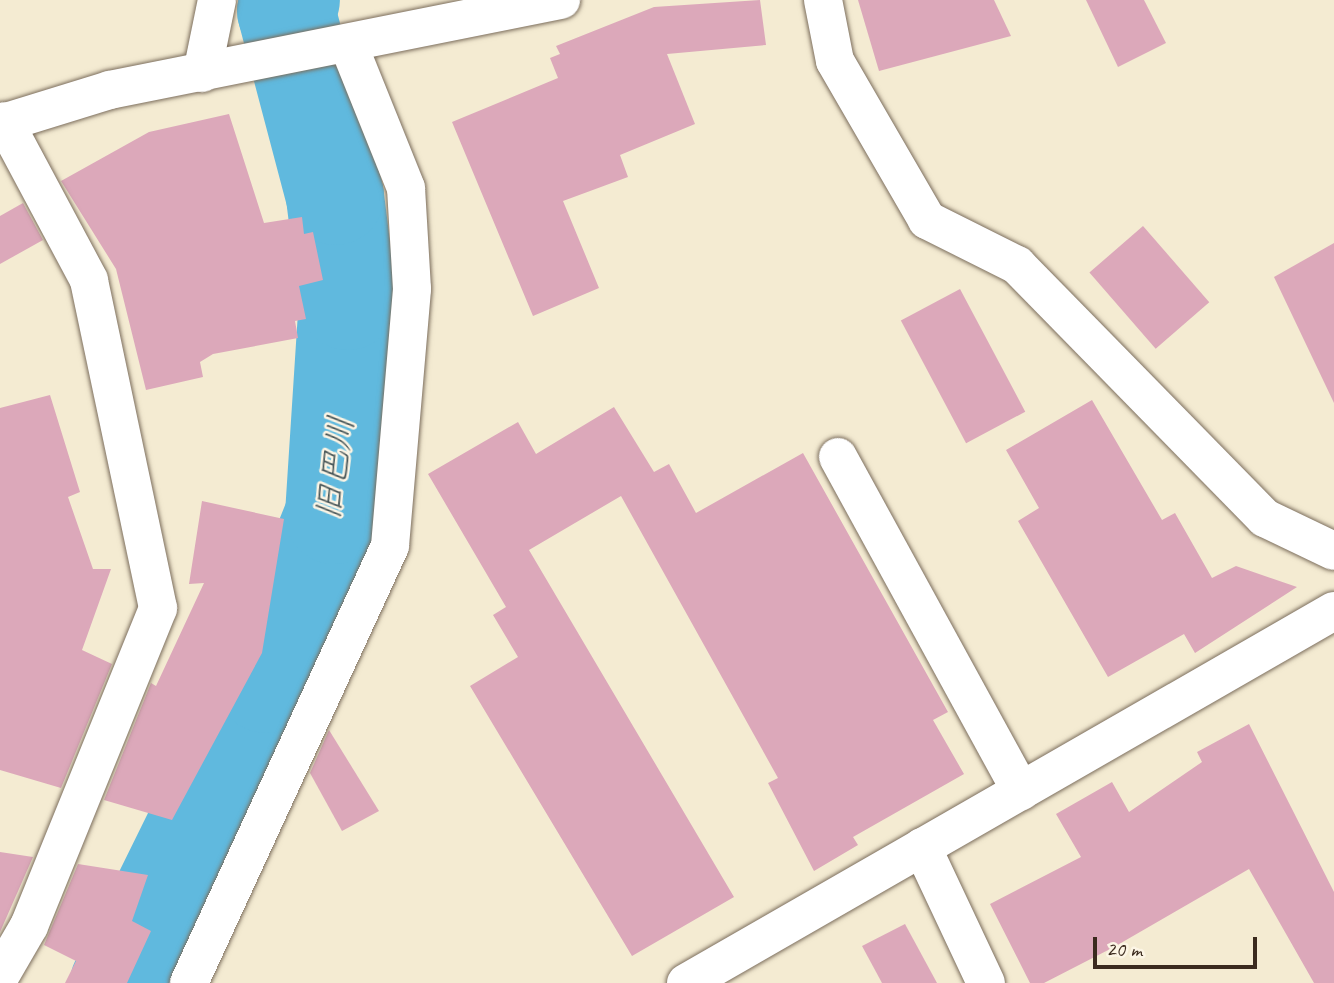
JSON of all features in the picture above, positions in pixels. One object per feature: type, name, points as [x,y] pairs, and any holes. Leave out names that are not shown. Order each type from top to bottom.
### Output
[{"type":"street","points":[[202,73],[217,0]]},
{"type":"street","points":[[0,976],[29,926],[158,608],[89,280],[2,122],[110,90],[332,48],[561,0]]},
{"type":"street","points":[[824,0],[835,61],[927,220],[1017,265],[1265,518],[1334,551]]},
{"type":"street","points":[[189,983],[390,546],[412,289],[406,188],[332,48]]},
{"type":"street","points":[[838,457],[1021,791]]},
{"type":"street","points":[[686,983],[1334,611]]},
{"type":"street","points":[[922,847],[986,983]]},
{"type":"building","points":[[760,0],[766,45],[667,54],[695,124],[620,155],[628,177],[563,201],[599,288],[533,316],[452,122],[558,78],[550,58],[560,54],[556,46],[654,7]]},
{"type":"building","points":[[858,0],[994,0],[1011,36],[879,71]]},
{"type":"building","points":[[1086,0],[1144,0],[1166,43],[1118,67]]},
{"type":"building","points":[[229,114],[264,223],[302,217],[304,234],[313,232],[323,280],[299,286],[306,319],[295,321],[298,338],[213,354],[200,362],[203,377],[146,390],[116,269],[61,181],[149,132]]},
{"type":"building","points":[[23,203],[43,240],[0,264],[0,216]]},
{"type":"building","points":[[1143,226],[1209,302],[1156,349],[1089,273]]},
{"type":"building","points":[[1334,243],[1334,403],[1274,277]]},
{"type":"building","points":[[960,289],[1025,412],[966,443],[901,320]]},
{"type":"building","points":[[50,395],[80,492],[68,497],[93,569],[111,569],[82,650],[112,664],[61,788],[0,770],[0,408]]},
{"type":"building","points":[[1092,400],[1162,520],[1175,513],[1212,578],[1236,566],[1297,587],[1195,653],[1184,634],[1108,677],[1018,521],[1039,508],[1006,450]]},
{"type":"building","points":[[614,407],[654,472],[669,464],[696,513],[803,453],[948,712],[933,720],[964,774],[853,837],[858,845],[814,871],[768,783],[778,778],[621,496],[529,550],[734,897],[632,956],[470,686],[518,657],[493,615],[506,607],[428,474],[518,422],[536,454]]},
{"type":"building","points":[[202,501],[284,519],[262,653],[172,820],[104,800],[151,683],[156,686],[204,583],[189,584]]},
{"type":"building","points":[[1249,724],[1334,892],[1334,983],[1314,983],[1249,869],[1114,947],[1044,983],[1030,983],[990,904],[1081,857],[1056,814],[1112,782],[1129,812],[1202,762],[1197,752]]},
{"type":"building","points":[[329,730],[379,811],[342,831],[310,773]]},
{"type":"building","points":[[0,852],[33,857],[0,932]]},
{"type":"building","points":[[78,864],[148,875],[132,921],[151,931],[127,983],[65,983],[76,961],[44,945]]},
{"type":"building","points":[[905,924],[937,983],[882,983],[862,946]]},
{"type":"waterway","name":"旧巴川","points":[[119,983],[266,684],[334,515],[348,301],[335,196],[286,11],[291,0]]}]
